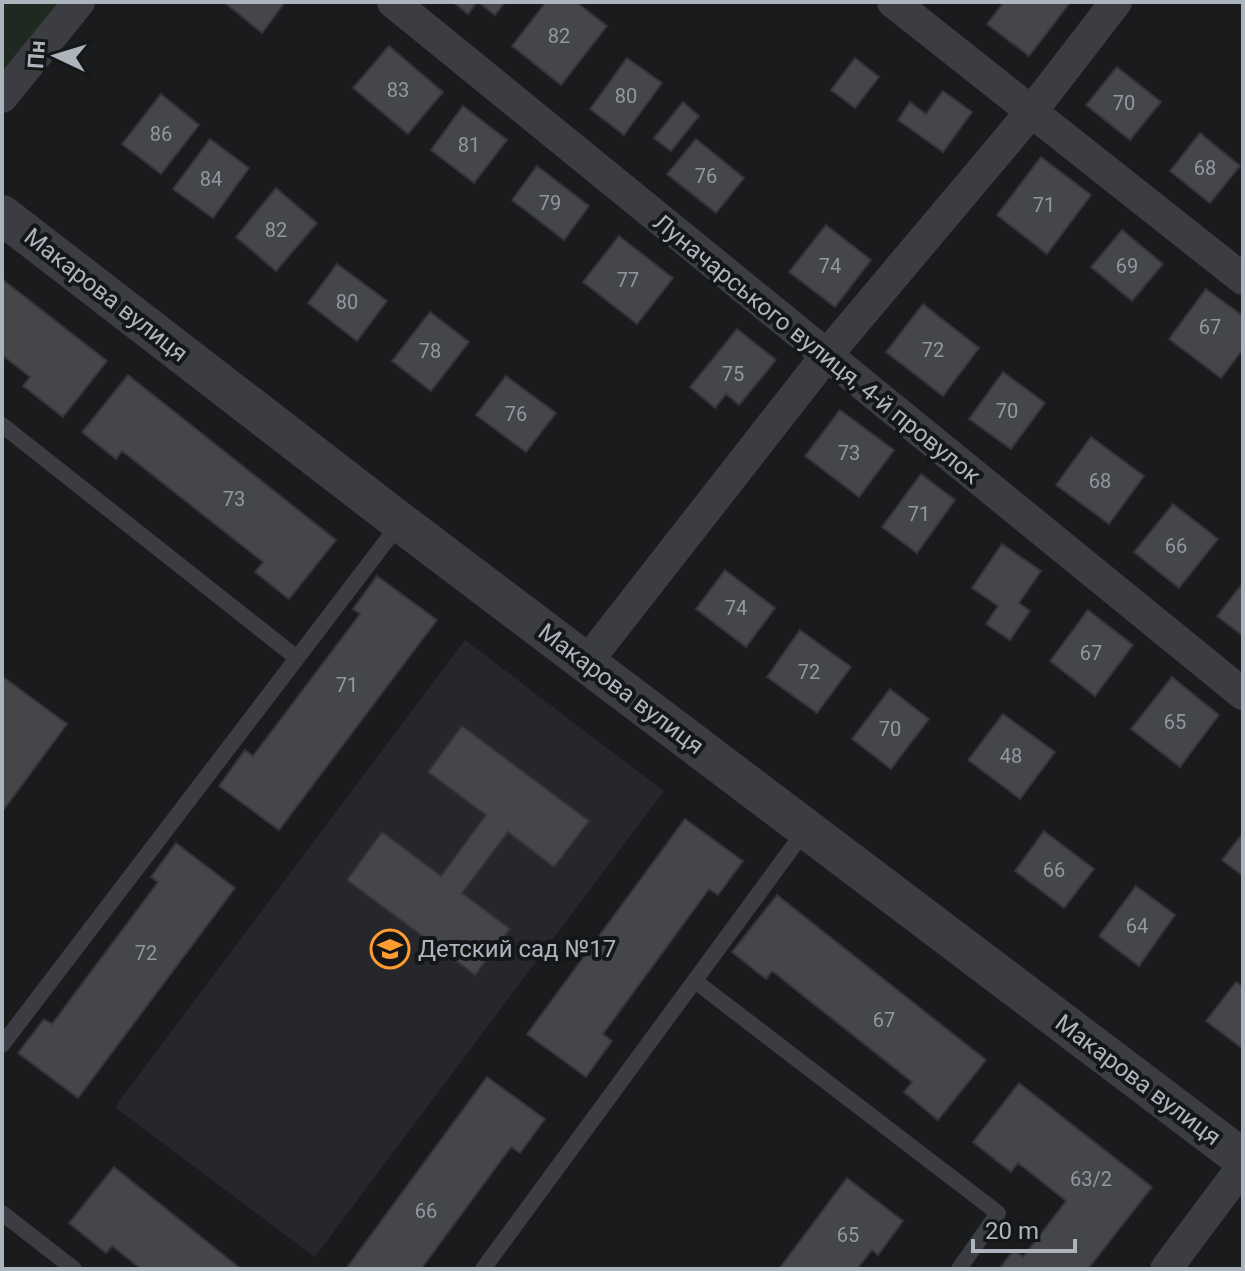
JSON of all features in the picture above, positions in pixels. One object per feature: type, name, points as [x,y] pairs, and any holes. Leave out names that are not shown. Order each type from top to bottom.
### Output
[{"type":"street","points":[[2,97],[79,2]]},
{"type":"street","name":"Луначарського вулиця, 4-й провулок","points":[[393,2],[1243,694]]},
{"type":"street","points":[[893,2],[1243,279]]},
{"type":"street","points":[[586,663],[826,356],[1032,111],[1116,2]]},
{"type":"street","name":"Макарова вулиця","points":[[2,215],[400,522],[1243,1159]]},
{"type":"street","points":[[1166,1269],[1243,1166]]},
{"type":"lane","points":[[2,425],[297,658]]},
{"type":"lane","points":[[2,1045],[400,522]]},
{"type":"lane","points":[[483,1269],[806,829]]},
{"type":"lane","points":[[695,981],[998,1213],[959,1269]]},
{"type":"lane","points":[[2,1213],[74,1269]]},
{"type":"shaded area","name":"Детский сад №17","points":[[465,640],[664,791],[315,1257],[115,1107]]},
{"type":"green space","points":[[2,2],[63,2],[2,75]]},
{"type":"building","points":[[224,2],[285,2],[262,33]]},
{"type":"building","points":[[453,2],[477,2],[468,14]]},
{"type":"building","points":[[478,2],[505,2],[495,15]]},
{"type":"building","points":[[546,2],[576,2],[607,26],[561,85],[512,46]]},
{"type":"building","points":[[1004,2],[1069,4],[1029,56],[987,24]]},
{"type":"building","points":[[389,46],[443,92],[408,134],[353,88]]},
{"type":"building","points":[[627,58],[662,83],[624,135],[590,109]]},
{"type":"building","points":[[855,58],[879,77],[855,108],[831,90]]},
{"type":"building","points":[[1117,67],[1161,102],[1130,140],[1086,105]]},
{"type":"building","points":[[943,91],[972,112],[943,152],[898,120],[910,102],[926,114]]},
{"type":"building","points":[[161,94],[199,125],[161,174],[122,144]]},
{"type":"building","points":[[683,102],[699,116],[671,151],[654,138]]},
{"type":"building","points":[[463,106],[507,140],[474,183],[431,150]]},
{"type":"building","points":[[1200,133],[1240,166],[1210,203],[1170,171]]},
{"type":"building","points":[[210,139],[249,168],[213,218],[173,189]]},
{"type":"building","points":[[696,139],[744,178],[716,213],[667,174]]},
{"type":"building","points":[[1041,157],[1091,195],[1047,254],[997,215]]},
{"type":"building","points":[[537,166],[589,206],[564,240],[512,200]]},
{"type":"building","points":[[276,188],[317,223],[276,271],[236,237]]},
{"type":"building","points":[[826,225],[871,260],[835,307],[789,272]]},
{"type":"building","points":[[1122,230],[1163,264],[1132,301],[1091,267]]},
{"type":"building","points":[[619,236],[673,278],[637,324],[583,282]]},
{"type":"building","points":[[337,264],[387,301],[357,341],[308,303]]},
{"type":"building","points":[[2,279],[107,361],[63,417],[23,386],[30,377],[2,355]]},
{"type":"building","points":[[1206,289],[1243,316],[1243,349],[1221,378],[1169,339]]},
{"type":"building","points":[[923,304],[979,348],[943,396],[886,352]]},
{"type":"building","points":[[430,312],[469,342],[431,391],[392,361]]},
{"type":"building","points":[[737,329],[776,360],[739,405],[726,394],[715,408],[690,387]]},
{"type":"building","points":[[1003,372],[1045,403],[1011,449],[969,419]]},
{"type":"building","points":[[128,375],[336,540],[289,599],[255,572],[263,562],[122,451],[116,459],[82,432]]},
{"type":"building","points":[[506,376],[556,413],[526,452],[476,415]]},
{"type":"building","points":[[840,410],[894,450],[859,497],[805,456]]},
{"type":"building","points":[[1091,437],[1144,476],[1109,524],[1056,485]]},
{"type":"building","points":[[921,474],[955,500],[917,553],[882,527]]},
{"type":"building","points":[[1173,504],[1218,539],[1179,588],[1134,552]]},
{"type":"building","points":[[1002,544],[1041,571],[1019,603],[1030,611],[1010,640],[986,624],[998,606],[972,588]]},
{"type":"building","points":[[725,570],[775,608],[746,647],[696,609]]},
{"type":"building","points":[[377,576],[437,620],[279,830],[219,786],[245,750],[253,756],[360,614],[353,609]]},
{"type":"building","points":[[1243,583],[1243,636],[1217,616]]},
{"type":"building","points":[[1088,610],[1133,645],[1095,696],[1050,661]]},
{"type":"building","points":[[800,630],[851,667],[817,713],[767,677]]},
{"type":"building","points":[[2,676],[67,724],[2,812]]},
{"type":"building","points":[[1172,677],[1219,715],[1180,767],[1131,729]]},
{"type":"building","points":[[890,689],[929,719],[891,769],[852,739]]},
{"type":"building","points":[[1003,714],[1055,752],[1020,799],[968,760]]},
{"type":"building","points":[[462,726],[589,821],[554,867],[508,832],[462,893],[510,929],[475,975],[347,880],[382,832],[441,876],[486,815],[428,772]]},
{"type":"building","points":[[685,819],[743,861],[718,895],[709,889],[603,1034],[612,1041],[586,1077],[527,1034]]},
{"type":"building","points":[[1044,831],[1094,869],[1064,908],[1015,871]]},
{"type":"building","points":[[1243,833],[1243,876],[1222,860]]},
{"type":"building","points":[[176,843],[235,888],[78,1098],[18,1053],[44,1019],[52,1024],[158,882],[151,877]]},
{"type":"building","points":[[1136,886],[1175,915],[1139,966],[1099,936]]},
{"type":"building","points":[[777,895],[986,1060],[938,1120],[904,1092],[912,1082],[772,971],[766,979],[732,952]]},
{"type":"building","points":[[1236,982],[1243,987],[1243,1049],[1206,1021]]},
{"type":"building","points":[[487,1077],[545,1119],[520,1153],[511,1147],[421,1269],[346,1269]]},
{"type":"building","points":[[1019,1083],[1152,1187],[1088,1269],[999,1269],[1014,1250],[1023,1257],[1066,1201],[1018,1163],[1011,1172],[973,1142]]},
{"type":"building","points":[[114,1167],[241,1269],[141,1269],[112,1246],[106,1253],[69,1223]]},
{"type":"building","points":[[847,1178],[903,1221],[878,1255],[872,1250],[857,1269],[779,1269]]},
{"type":"place","name":"Детский сад №17","points":[[390,949]]}]
